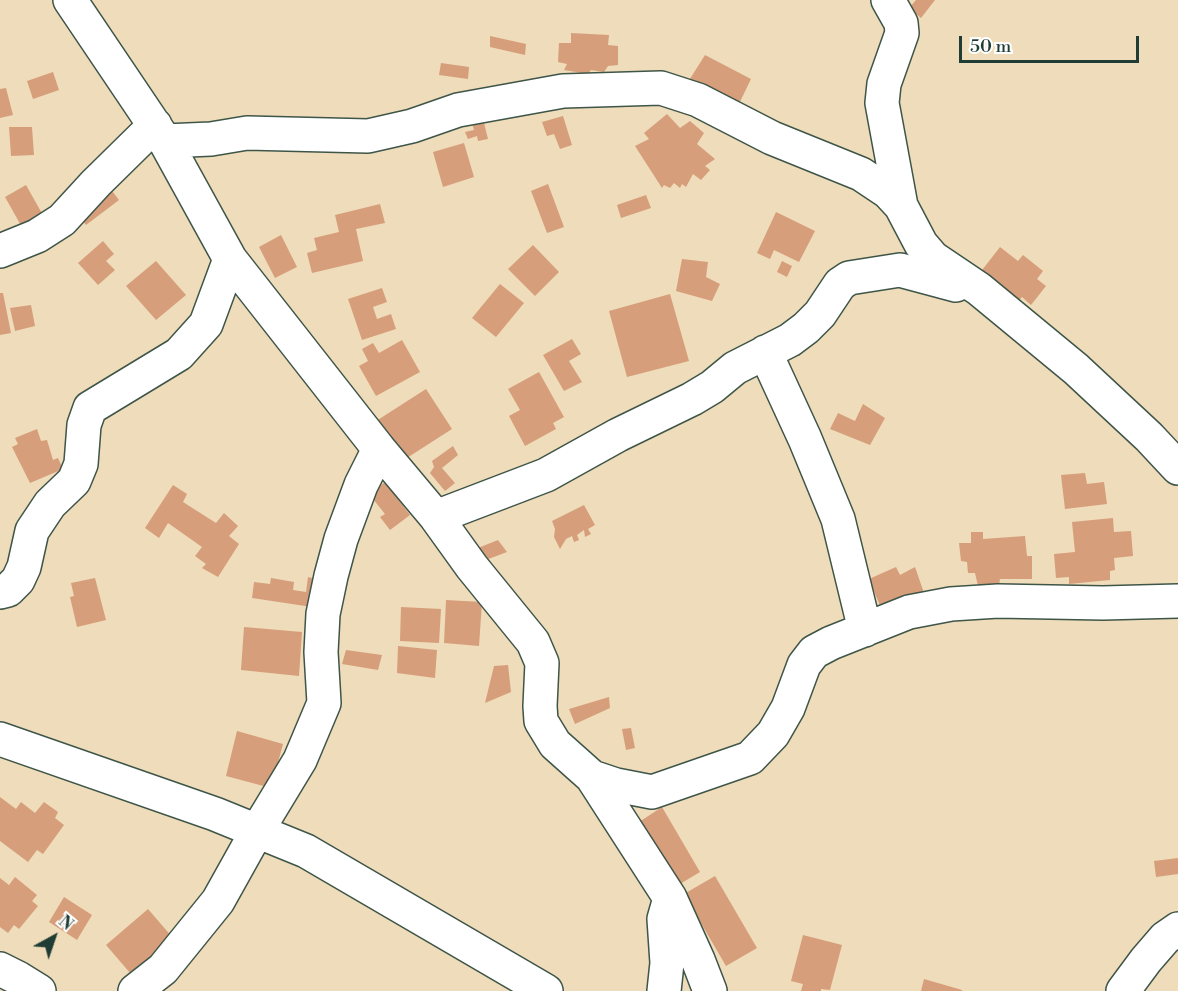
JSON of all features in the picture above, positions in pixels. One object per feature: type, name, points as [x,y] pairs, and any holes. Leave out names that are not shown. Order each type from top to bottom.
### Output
[{"type":"street","points":[[70,0],[160,133],[230,259],[379,449],[436,517],[472,567],[532,642],[542,663],[541,721],[555,744],[592,777],[670,898],[710,991]]},
{"type":"street","points":[[888,0],[901,23],[902,33],[885,84],[882,103],[901,206]]},
{"type":"street","points":[[0,251],[38,236],[62,220],[96,183],[160,133],[211,139],[247,133],[368,136],[412,126],[458,110],[564,91],[661,88],[698,100],[771,138],[861,174],[888,192],[901,206],[921,244],[933,258],[979,289],[1076,369],[1149,437],[1178,468]]},
{"type":"street","points":[[0,592],[8,590],[18,580],[24,567],[32,531],[50,504],[74,481],[81,464],[84,425],[90,408],[179,354],[206,324],[230,259]]},
{"type":"street","points":[[436,517],[546,475],[618,435],[692,399],[712,387],[735,368],[789,340],[806,328],[820,314],[840,284],[849,278],[900,270],[979,289]]},
{"type":"street","points":[[765,352],[805,439],[838,519],[865,630]]},
{"type":"street","points":[[135,991],[163,969],[218,901],[300,760],[324,703],[321,652],[322,614],[331,576],[341,539],[361,485],[379,449]]},
{"type":"street","points":[[592,777],[616,785],[652,792],[750,758],[773,734],[788,708],[804,665],[814,652],[831,642],[909,612],[951,604],[998,601],[1103,603],[1178,601]]},
{"type":"street","points":[[0,739],[215,814],[306,851],[546,991]]},
{"type":"street","points":[[664,991],[667,963],[664,919],[670,898]]},
{"type":"street","points":[[1124,991],[1165,938],[1178,929]]},
{"type":"street","points":[[0,969],[39,991]]},
{"type":"building","points":[[916,0],[935,0],[921,18],[909,8]]},
{"type":"building","points":[[571,33],[609,35],[608,45],[618,46],[618,65],[608,66],[604,72],[591,70],[588,74],[564,70],[567,64],[558,62],[559,43],[571,43]]},
{"type":"building","points":[[490,36],[526,44],[525,55],[490,47]]},
{"type":"building","points":[[705,55],[751,79],[736,110],[688,82]]},
{"type":"building","points":[[441,63],[469,67],[468,79],[439,75]]},
{"type":"building","points":[[53,72],[59,90],[33,99],[27,81]]},
{"type":"building","points":[[6,88],[13,115],[0,118],[0,89]]},
{"type":"building","points":[[667,114],[680,128],[690,121],[704,133],[697,144],[715,159],[705,166],[710,170],[701,180],[693,174],[686,187],[682,184],[680,188],[674,183],[670,188],[664,185],[662,188],[635,146],[649,139],[644,133]]},
{"type":"building","points":[[563,116],[572,145],[560,149],[554,134],[547,136],[542,122]]},
{"type":"building","points":[[483,119],[488,139],[478,141],[477,136],[468,139],[465,132],[474,130],[472,123]]},
{"type":"building","points":[[9,127],[32,127],[34,155],[11,156]]},
{"type":"building","points":[[464,143],[474,177],[443,187],[433,152]]},
{"type":"building","points":[[548,184],[564,227],[547,233],[531,191]]},
{"type":"building","points":[[26,185],[44,217],[23,229],[5,197]]},
{"type":"building","points":[[109,187],[119,200],[86,225],[76,212]]},
{"type":"building","points":[[646,195],[651,208],[621,218],[617,205]]},
{"type":"building","points":[[380,204],[385,223],[356,229],[363,261],[312,273],[307,253],[317,250],[314,238],[339,232],[335,215]]},
{"type":"building","points":[[776,212],[815,231],[799,262],[774,250],[770,259],[757,253]]},
{"type":"building","points":[[281,235],[297,267],[275,278],[259,247]]},
{"type":"building","points":[[103,241],[114,254],[106,261],[115,270],[98,285],[78,263]]},
{"type":"building","points":[[533,245],[559,272],[535,296],[508,269]]},
{"type":"building","points":[[1000,247],[1018,261],[1023,255],[1043,271],[1037,279],[1046,286],[1031,305],[1022,297],[1018,302],[979,274]]},
{"type":"building","points":[[682,259],[708,262],[706,277],[720,284],[712,301],[676,291]]},
{"type":"building","points":[[156,261],[186,295],[156,320],[126,286]]},
{"type":"building","points":[[782,261],[792,266],[787,277],[777,272]]},
{"type":"building","points":[[500,284],[524,303],[496,337],[472,318]]},
{"type":"building","points":[[382,288],[387,302],[373,307],[377,319],[391,314],[396,329],[362,340],[348,299]]},
{"type":"building","points":[[0,293],[3,293],[11,333],[0,335]]},
{"type":"building","points":[[670,294],[689,361],[627,377],[609,311]]},
{"type":"building","points":[[31,305],[35,326],[15,331],[10,308]]},
{"type":"building","points":[[572,339],[581,354],[569,361],[582,382],[564,391],[543,355]]},
{"type":"building","points":[[402,340],[420,372],[376,396],[359,366],[368,361],[362,349],[373,343],[379,353]]},
{"type":"building","points":[[539,372],[564,417],[553,423],[556,429],[525,446],[509,416],[520,410],[508,389]]},
{"type":"building","points":[[426,389],[452,429],[399,463],[373,423]]},
{"type":"building","points":[[863,404],[885,418],[870,445],[830,429],[838,413],[855,421]]},
{"type":"building","points":[[37,429],[41,441],[47,440],[53,460],[58,458],[63,469],[30,483],[12,447],[18,444],[15,438]]},
{"type":"building","points":[[453,446],[458,455],[442,468],[455,483],[445,491],[430,473],[434,467],[432,461]]},
{"type":"building","points":[[1085,473],[1087,484],[1104,482],[1107,504],[1065,509],[1061,475]]},
{"type":"building","points":[[385,482],[410,515],[390,530],[380,517],[385,514],[369,494]]},
{"type":"building","points":[[173,485],[187,494],[183,502],[216,523],[224,513],[238,526],[229,536],[239,544],[218,577],[202,568],[206,564],[195,556],[202,547],[168,523],[159,538],[145,528]]},
{"type":"building","points":[[584,505],[595,525],[588,529],[591,534],[585,537],[584,530],[577,535],[579,540],[574,542],[572,536],[566,539],[560,549],[554,537],[555,529],[552,521]]},
{"type":"building","points":[[1113,518],[1114,532],[1131,531],[1133,556],[1114,558],[1115,570],[1110,571],[1110,580],[1069,584],[1069,577],[1056,578],[1054,554],[1075,552],[1072,522]]},
{"type":"building","points":[[971,532],[983,532],[983,539],[1025,536],[1027,556],[1032,556],[1032,579],[1000,579],[999,585],[978,586],[975,573],[968,573],[967,562],[961,561],[959,543],[971,543]]},
{"type":"building","points":[[498,540],[507,552],[483,561],[473,550]]},
{"type":"building","points":[[896,567],[900,575],[915,567],[924,593],[881,608],[869,579]]},
{"type":"building","points":[[308,577],[316,579],[312,607],[252,598],[254,582],[270,584],[271,578],[294,582],[293,590],[306,592]]},
{"type":"building","points":[[95,578],[106,620],[77,627],[70,597],[74,596],[71,583]]},
{"type":"building","points":[[446,600],[482,602],[479,646],[444,643]]},
{"type":"building","points":[[401,607],[441,609],[439,643],[400,641]]},
{"type":"building","points":[[244,627],[302,632],[299,676],[241,670]]},
{"type":"building","points":[[398,646],[437,650],[435,678],[397,673]]},
{"type":"building","points":[[346,650],[382,655],[378,670],[342,664]]},
{"type":"building","points":[[508,665],[511,692],[485,703],[494,666]]},
{"type":"building","points":[[609,697],[610,708],[575,724],[569,709]]},
{"type":"building","points":[[631,728],[635,748],[626,750],[622,729]]},
{"type":"building","points":[[237,731],[283,744],[271,788],[226,776]]},
{"type":"building","points":[[0,797],[16,809],[21,802],[35,813],[44,802],[58,812],[55,818],[64,825],[43,854],[37,850],[28,862],[0,841]]},
{"type":"building","points":[[662,807],[700,872],[675,887],[636,824]]},
{"type":"building","points":[[1178,858],[1178,874],[1156,877],[1154,861]]},
{"type":"building","points":[[715,876],[757,948],[726,966],[684,894]]},
{"type":"building","points":[[15,877],[37,895],[32,901],[38,906],[19,929],[14,925],[8,933],[0,927],[0,878],[9,885]]},
{"type":"building","points":[[64,897],[92,915],[77,940],[49,922]]},
{"type":"building","points":[[148,909],[179,945],[137,981],[106,945]]},
{"type":"building","points":[[803,935],[842,945],[830,990],[801,991],[803,984],[791,981]]},
{"type":"building","points":[[924,979],[962,990],[962,991],[921,991]]}]
